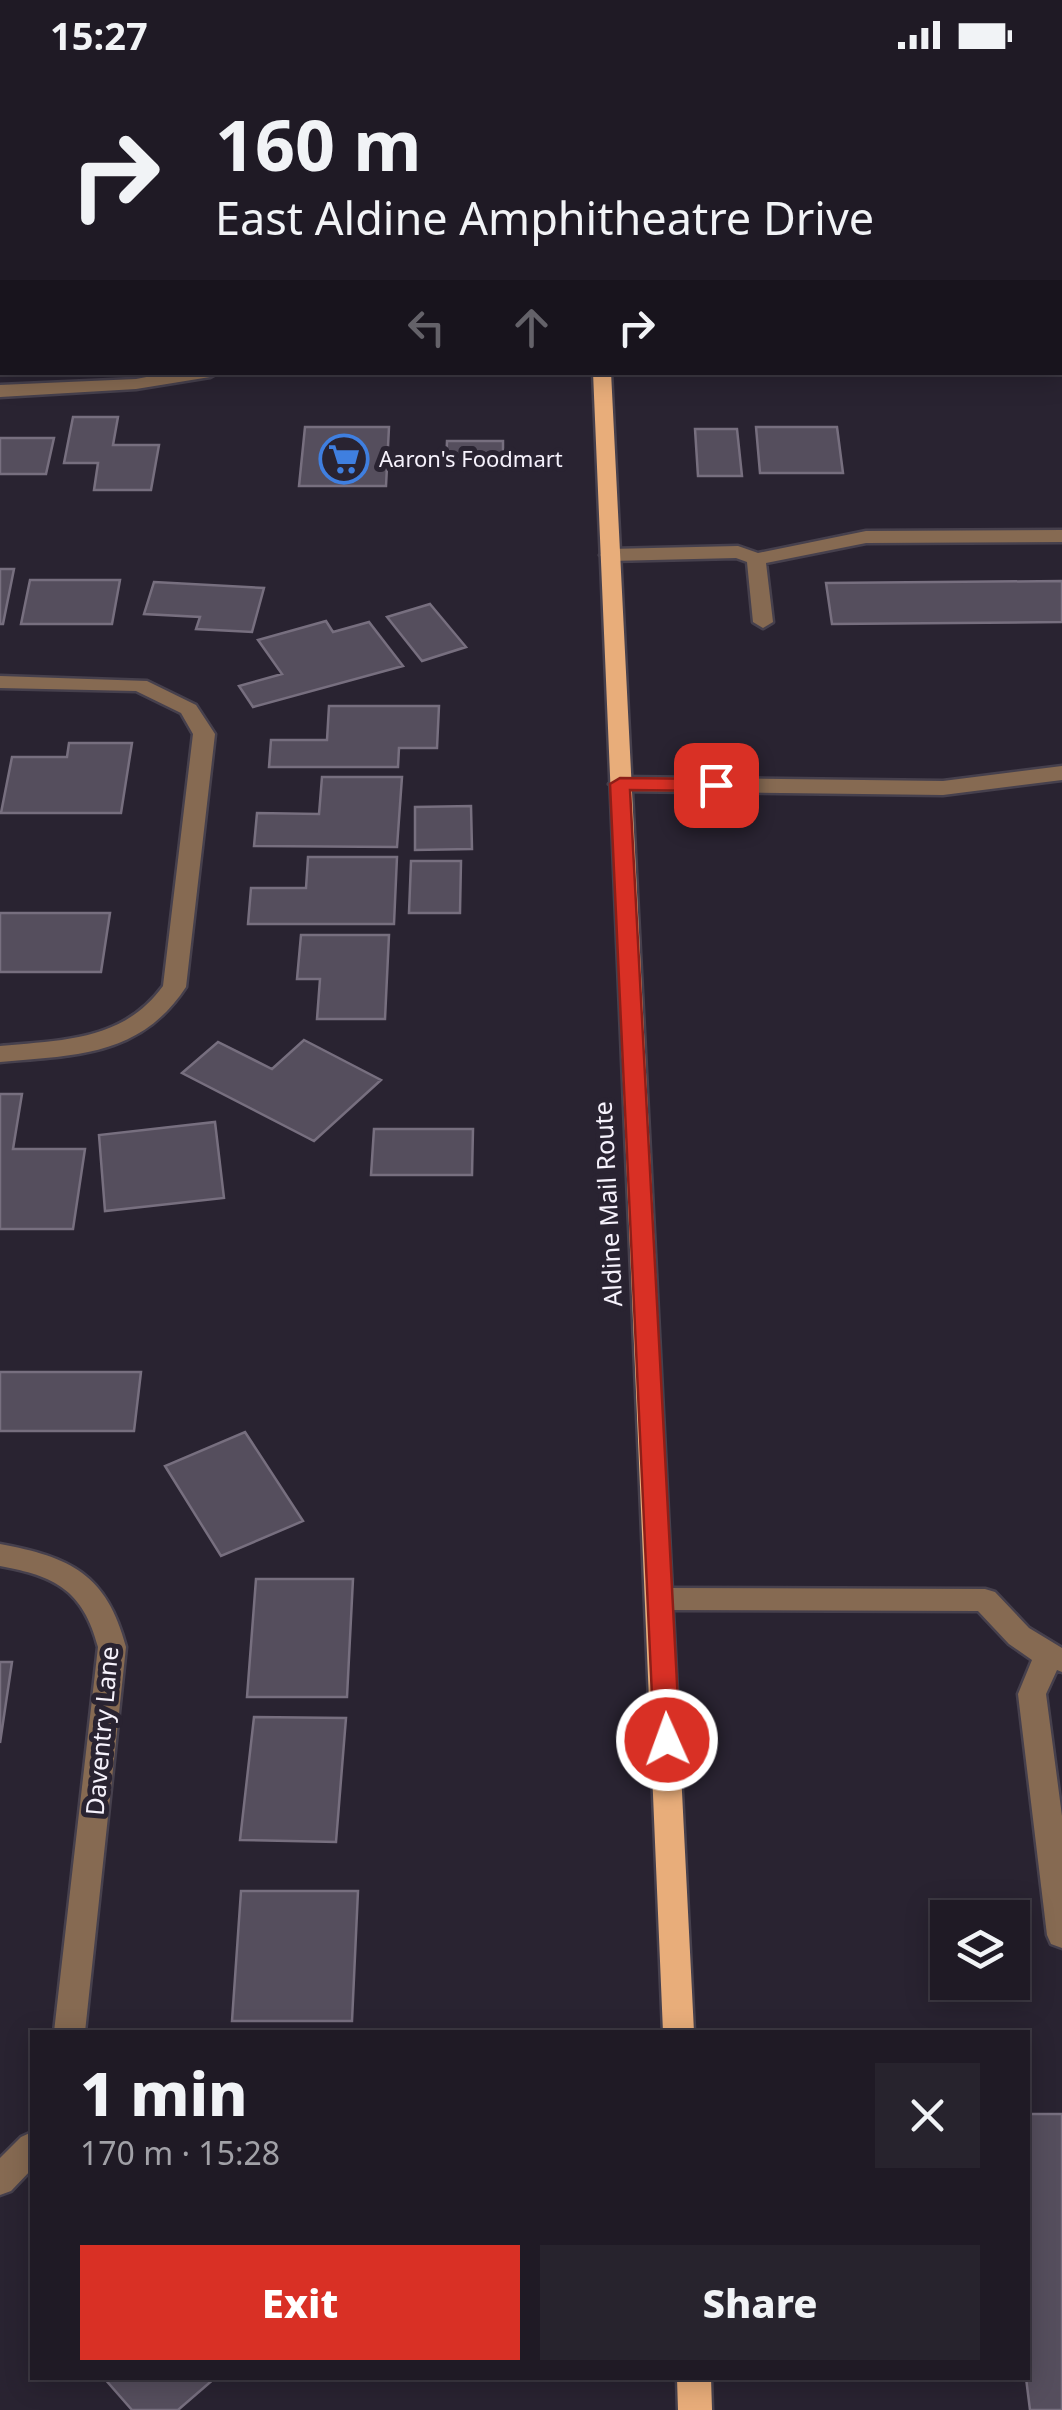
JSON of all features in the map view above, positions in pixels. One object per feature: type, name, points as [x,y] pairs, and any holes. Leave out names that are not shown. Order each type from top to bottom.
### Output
[{"type":"main road","name":"Aldine Mail Route","points":[[602,375],[680,2030]]},
{"type":"main road","points":[[694,2380],[695,2410]]},
{"type":"street","points":[[0,391],[116,386],[190,375]]},
{"type":"street","points":[[610,554],[738,552],[756,559],[866,537],[1062,536]]},
{"type":"street","points":[[756,559],[763,622]]},
{"type":"street","points":[[0,682],[140,684],[190,709],[204,734],[174,987],[156,1012],[128,1032],[87,1046],[0,1054]]},
{"type":"street","points":[[620,784],[944,788],[1062,773]]},
{"type":"street","name":"Daventry Lane","points":[[0,1556],[41,1562],[70,1576],[92,1595],[108,1620],[112,1647],[70,2030]]},
{"type":"street","points":[[660,1599],[985,1600],[1015,1633],[1055,1659],[1032,1694],[1062,1935]]},
{"type":"street","points":[[0,2180],[30,2149]]},
{"type":"building","points":[[73,417],[118,417],[113,445],[159,445],[151,490],[94,490],[98,463],[64,463]]},
{"type":"building","points":[[305,427],[389,427],[386,486],[299,486]]},
{"type":"building","points":[[756,427],[837,427],[843,473],[760,473]]},
{"type":"building","points":[[695,429],[737,429],[742,476],[698,476]]},
{"type":"building","points":[[0,438],[54,438],[46,474],[0,474]]},
{"type":"building","points":[[447,441],[503,441],[503,465],[446,465]]},
{"type":"building","points":[[0,569],[14,569],[3,624],[0,624]]},
{"type":"building","points":[[30,580],[120,580],[112,624],[21,624]]},
{"type":"building","points":[[1062,581],[1062,622],[832,624],[826,583]]},
{"type":"building","points":[[154,582],[264,588],[252,632],[196,629],[200,617],[144,614]]},
{"type":"building","points":[[430,604],[466,647],[422,661],[387,617]]},
{"type":"building","points":[[326,621],[333,632],[369,622],[403,666],[253,707],[239,686],[282,674],[258,640]]},
{"type":"building","points":[[329,706],[439,706],[437,748],[399,748],[398,767],[269,767],[271,740],[327,740]]},
{"type":"building","points":[[69,743],[132,743],[121,813],[1,813],[12,757],[67,757]]},
{"type":"building","points":[[322,777],[402,777],[397,847],[254,846],[257,813],[319,814]]},
{"type":"building","points":[[471,806],[472,849],[415,850],[415,807]]},
{"type":"building","points":[[308,857],[397,857],[394,924],[248,924],[251,888],[306,888]]},
{"type":"building","points":[[411,861],[461,861],[460,913],[409,913]]},
{"type":"building","points":[[0,913],[110,913],[101,972],[0,972]]},
{"type":"building","points":[[301,935],[389,935],[385,1019],[317,1019],[320,979],[297,979]]},
{"type":"building","points":[[304,1040],[381,1080],[314,1141],[182,1073],[218,1042],[272,1069]]},
{"type":"building","points":[[0,1094],[22,1094],[13,1149],[85,1149],[73,1229],[0,1229]]},
{"type":"building","points":[[215,1122],[224,1198],[105,1211],[99,1135]]},
{"type":"building","points":[[374,1129],[473,1129],[472,1175],[371,1175]]},
{"type":"building","points":[[0,1372],[141,1372],[134,1431],[0,1431]]},
{"type":"building","points":[[245,1432],[303,1521],[221,1556],[165,1466]]},
{"type":"building","points":[[256,1579],[353,1579],[347,1697],[247,1697]]},
{"type":"building","points":[[0,1662],[12,1662],[0,1743]]},
{"type":"building","points":[[254,1717],[346,1718],[336,1842],[240,1840]]},
{"type":"building","points":[[241,1891],[358,1891],[352,2021],[232,2021]]},
{"type":"building","points":[[1030,2114],[1062,2114],[1062,2410],[1030,2410],[1026,2380],[1030,2380]]},
{"type":"building","points":[[106,2380],[213,2380],[178,2410],[132,2410]]},
{"type":"place","name":"Aaron's Foodmart","points":[[344,459]]},
{"type":"route","points":[[667,1740],[620,784],[716,785]]}]
